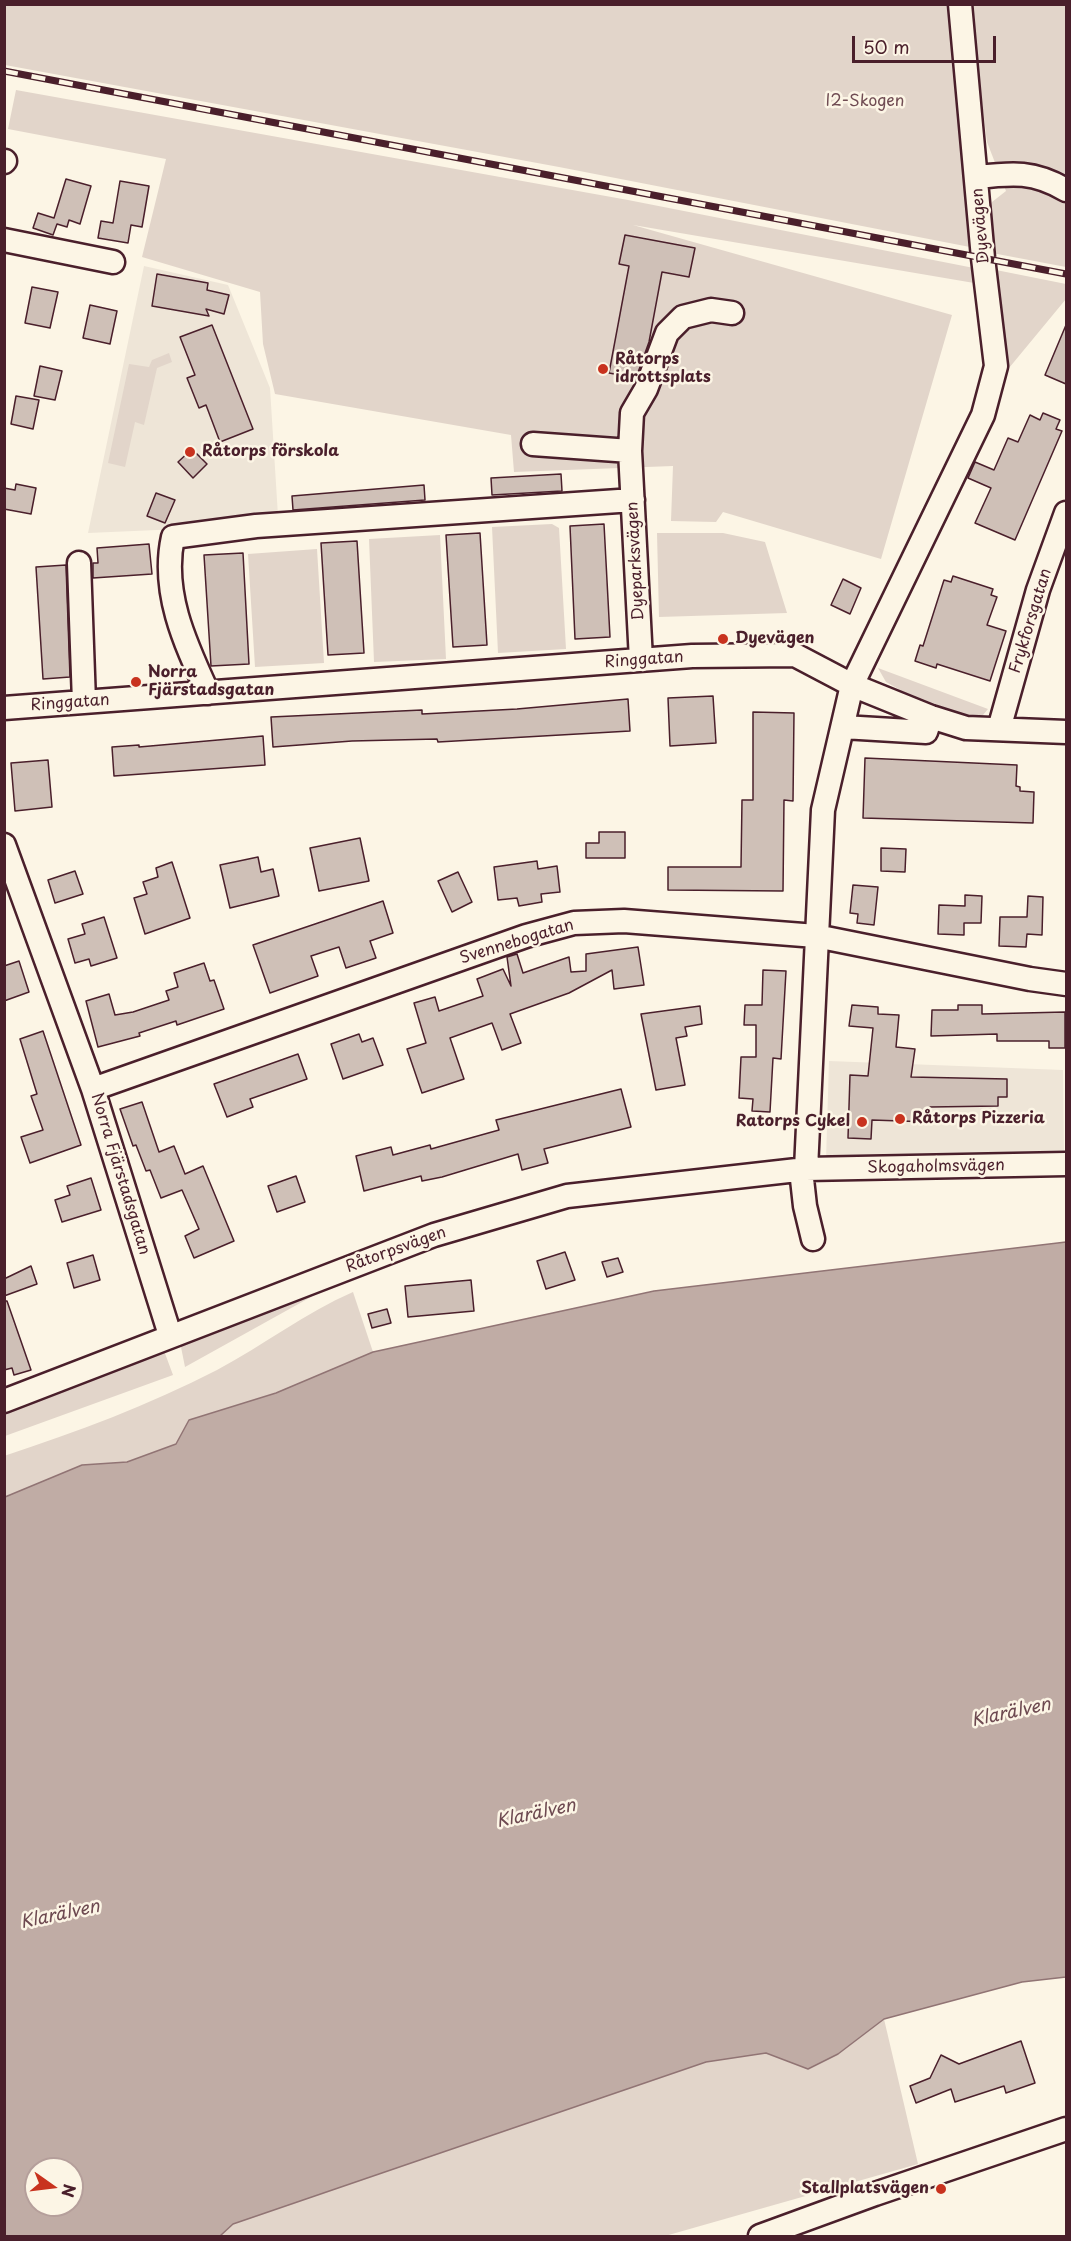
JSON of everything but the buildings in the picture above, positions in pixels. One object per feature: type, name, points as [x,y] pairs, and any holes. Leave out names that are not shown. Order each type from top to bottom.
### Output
[{"type":"street","name":"Dyevägen","points":[[813,1239],[805,1206],[804,1169],[823,810],[852,685],[983,415],[996,366],[983,258],[960,4]]},
{"type":"street","points":[[977,177],[1017,173],[1041,177],[1066,190]]},
{"type":"street","points":[[4,240],[113,262]]},
{"type":"street","name":"Dyeparksvägen","points":[[642,660],[630,457],[632,413],[646,389],[667,333],[683,317],[711,310],[732,313]]},
{"type":"street","points":[[533,444],[630,457]]},
{"type":"street","points":[[208,693],[178,626],[168,561],[173,537],[256,526],[633,501]]},
{"type":"street","name":"Frykforsgatan","points":[[999,729],[1038,590],[1066,513]]},
{"type":"street","points":[[79,563],[84,702]]},
{"type":"street","name":"Ringgatan","points":[[4,708],[692,656],[795,655],[852,685],[931,717],[966,728],[1066,732]]},
{"type":"street","points":[[843,727],[926,732],[931,717]]},
{"type":"street","name":"Norra Fjärstadsgatan","points":[[4,845],[93,1089],[170,1335]]},
{"type":"street","name":"Svennebogatan","points":[[93,1089],[516,939],[574,923],[624,921],[816,936],[1030,979],[1066,984]]},
{"type":"street","name":"Skogaholmsvägen","points":[[804,1169],[1066,1164]]},
{"type":"street","name":"Råtorpsvägen","points":[[4,1401],[434,1235],[567,1196],[804,1169]]},
{"type":"street","points":[[760,2236],[818,2227],[875,2194],[1066,2129]]},
{"type":"shaded area","name":"Råtorps förskola","points":[[144,266],[228,285],[270,388],[278,516],[180,529],[88,533]]},
{"type":"shaded area","points":[[829,1061],[1063,1070],[1064,1153],[826,1160]]},
{"type":"green space","name":"I2-Skogen","points":[[4,5],[952,5],[975,248],[559,167],[5,65]]},
{"type":"green space","points":[[970,5],[1066,5],[1066,267],[992,253],[989,219],[992,202],[1006,191],[987,142]]},
{"type":"green space","name":"Råtorps idrottsplats","points":[[16,90],[628,200],[979,269],[980,284],[633,225],[952,315],[881,559],[723,512],[716,522],[671,521],[673,466],[514,472],[511,435],[275,394],[263,344],[260,292],[142,257],[166,159],[8,129]]},
{"type":"green space","points":[[996,270],[1066,284],[1066,299],[1009,368]]},
{"type":"green space","points":[[169,353],[172,362],[157,368],[144,425],[135,422],[125,467],[108,463],[129,364],[149,367],[152,360]]},
{"type":"green space","points":[[552,524],[559,528],[566,649],[498,653],[492,527]]},
{"type":"green space","points":[[657,533],[723,533],[765,542],[787,613],[659,617]]},
{"type":"green space","points":[[440,535],[446,659],[374,662],[369,539]]},
{"type":"green space","points":[[317,549],[324,663],[255,667],[248,554]]},
{"type":"green space","points":[[878,668],[988,709],[983,715],[965,716],[902,691],[886,682]]},
{"type":"green space","points":[[329,1287],[185,1367],[180,1342]]},
{"type":"green space","points":[[353,1292],[373,1352],[276,1393],[189,1420],[176,1444],[127,1462],[82,1465],[5,1497],[4,1456],[112,1417],[191,1383],[335,1300]]},
{"type":"green space","points":[[163,1348],[173,1375],[5,1436],[5,1411]]},
{"type":"green space","points":[[884,2019],[918,2164],[665,2236],[220,2236],[233,2224],[706,2062],[766,2053],[809,2069],[838,2054]]},
{"type":"water","name":"Klarälven","points":[[1066,1242],[1066,1977],[1022,1982],[884,2019],[838,2054],[808,2069],[766,2053],[706,2062],[233,2224],[220,2236],[5,2236],[5,1497],[82,1465],[127,1462],[176,1444],[189,1420],[276,1393],[373,1352],[654,1291]]},
{"type":"railway","points":[[4,71],[1066,274]]},
{"type":"place","name":"Råtorps idrottsplats","points":[[603,369]]},
{"type":"place","name":"Råtorps förskola","points":[[190,452]]},
{"type":"place","name":"Dyevägen","points":[[723,639]]},
{"type":"place","name":"Norra Fjärstadsgatan","points":[[136,682]]},
{"type":"place","name":"Råtorps Pizzeria","points":[[900,1119]]},
{"type":"place","name":"Ratorps Cykel","points":[[862,1122]]},
{"type":"place","name":"Stallplatsvägen","points":[[941,2189]]}]
